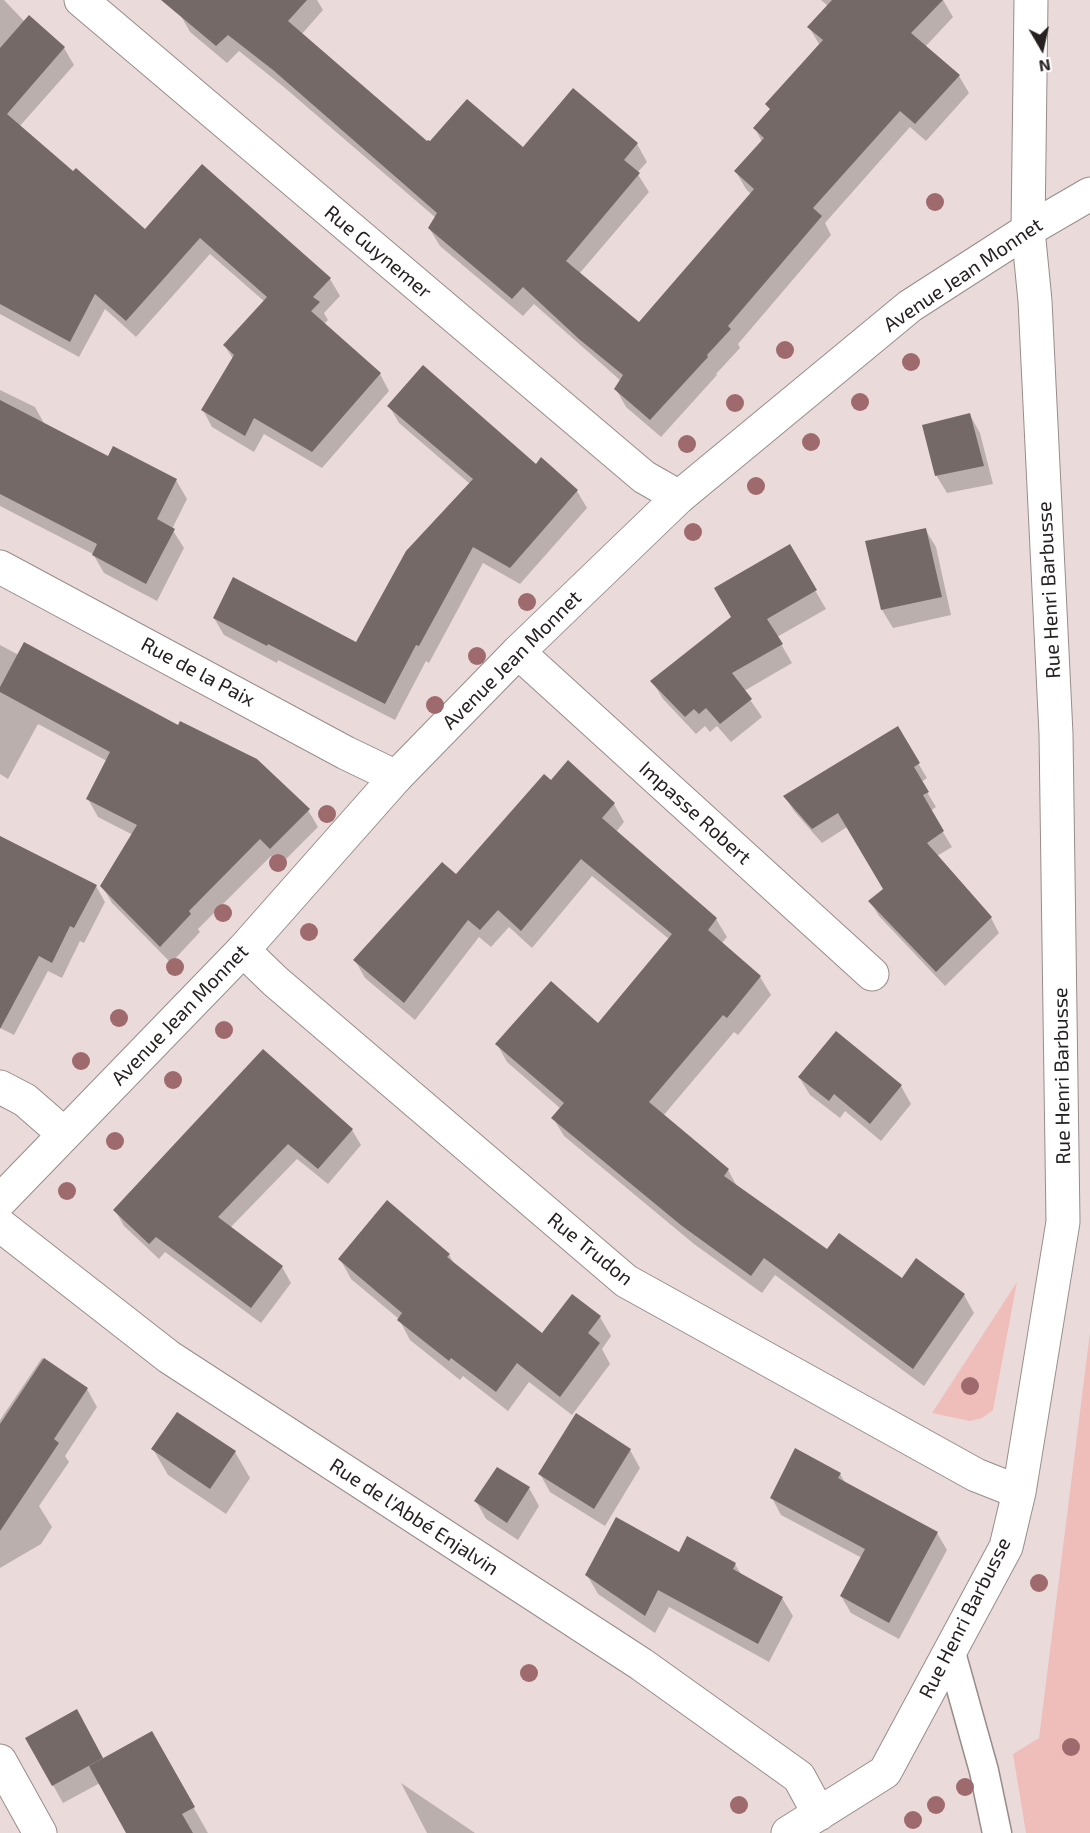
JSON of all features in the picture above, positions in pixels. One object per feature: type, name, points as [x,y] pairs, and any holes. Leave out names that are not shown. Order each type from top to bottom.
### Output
[{"type":"street","name":"Rue Guynemer","points":[[81,0],[644,477],[679,497]]},
{"type":"street","name":"Rue Henri Barbusse","points":[[788,1833],[885,1772],[1006,1547],[1019,1492],[1063,1222],[1056,734],[1035,301],[1028,230],[1031,0]]},
{"type":"street","name":"Avenue Jean Monnet","points":[[0,1201],[243,950],[396,777],[518,652],[679,497],[910,306],[1028,230],[1090,194]]},
{"type":"street","name":"Rue de la Paix","points":[[0,567],[346,753],[396,777]]},
{"type":"street","name":"Impasse Robert","points":[[518,652],[872,974]]},
{"type":"street","name":"Rue Trudon","points":[[243,950],[275,981],[626,1281],[976,1475],[1019,1492]]},
{"type":"street","points":[[0,1087],[25,1100],[64,1134]]},
{"type":"street","name":"Rue de l'Abbé Enjalvin","points":[[0,1225],[170,1357],[641,1664],[799,1777],[819,1814]]},
{"type":"street","points":[[0,1761],[40,1833]]},
{"type":"lane","points":[[950,1649],[984,1771],[997,1833]]},
{"type":"shaded area","points":[[1017,1282],[993,1410],[982,1418],[970,1421],[932,1413]]},
{"type":"shaded area","points":[[1090,1332],[1090,1833],[1026,1833],[1013,1754],[1039,1738]]},
{"type":"building","points":[[161,0],[307,0],[288,21],[427,141],[430,141],[467,99],[523,147],[573,88],[638,143],[624,160],[640,173],[566,261],[639,322],[754,189],[734,171],[764,138],[753,128],[770,109],[765,104],[823,40],[807,27],[832,0],[943,0],[911,33],[960,75],[915,124],[900,111],[813,208],[822,216],[728,326],[731,329],[707,355],[708,357],[650,420],[614,389],[623,375],[579,339],[523,287],[512,299],[428,228],[437,213],[273,70],[228,35],[216,46]]},
{"type":"building","points":[[29,15],[65,47],[7,114],[73,171],[76,168],[145,229],[202,164],[331,278],[313,297],[320,302],[311,311],[381,373],[312,452],[254,418],[245,436],[201,410],[234,355],[223,345],[267,297],[200,238],[126,321],[95,294],[70,342],[0,304],[0,48]]},
{"type":"building","points":[[423,365],[536,464],[541,457],[578,490],[510,568],[473,547],[419,646],[416,645],[385,704],[213,618],[233,577],[356,642],[406,551],[473,479],[387,406]]},
{"type":"building","points":[[0,400],[108,456],[113,446],[177,479],[157,519],[175,529],[146,584],[92,555],[97,544],[0,494]]},
{"type":"building","points":[[970,413],[984,466],[935,476],[922,425]]},
{"type":"building","points":[[926,528],[942,597],[881,610],[865,541]]},
{"type":"building","points":[[790,544],[817,590],[767,619],[783,644],[732,673],[752,699],[720,724],[706,708],[699,714],[694,709],[685,717],[650,681],[731,617],[714,588]]},
{"type":"building","points":[[24,642],[178,725],[180,721],[257,759],[310,809],[270,849],[260,839],[189,911],[191,914],[160,947],[100,886],[137,825],[86,799],[110,752],[0,692],[0,687]]},
{"type":"building","points":[[898,726],[920,763],[914,767],[929,792],[923,795],[944,831],[927,843],[992,917],[936,972],[868,901],[883,889],[838,813],[812,829],[783,796]]},
{"type":"building","points":[[568,760],[615,803],[602,818],[717,918],[708,930],[761,976],[727,1018],[723,1015],[649,1102],[729,1169],[724,1176],[827,1249],[839,1233],[902,1278],[916,1258],[965,1294],[913,1369],[764,1258],[751,1276],[682,1226],[551,1118],[564,1103],[495,1044],[551,981],[598,1023],[672,934],[581,859],[521,931],[498,910],[480,930],[468,920],[404,1003],[353,960],[442,862],[456,874],[544,774],[551,780]]},
{"type":"building","points":[[0,836],[97,885],[74,928],[70,926],[52,963],[39,956],[0,1029]]},
{"type":"building","points":[[836,1031],[902,1085],[870,1124],[834,1094],[829,1101],[798,1077]]},
{"type":"building","points":[[263,1049],[353,1129],[318,1169],[288,1144],[218,1217],[283,1266],[251,1308],[156,1237],[149,1244],[113,1210]]},
{"type":"building","points":[[387,1200],[450,1254],[447,1257],[542,1333],[572,1294],[601,1316],[588,1333],[600,1343],[560,1397],[517,1363],[496,1392],[451,1358],[449,1361],[397,1320],[402,1313],[338,1259]]},
{"type":"building","points":[[44,1358],[88,1388],[54,1439],[59,1443],[0,1531],[0,1424]]},
{"type":"building","points":[[177,1412],[236,1451],[210,1489],[151,1449]]},
{"type":"building","points":[[576,1413],[631,1449],[594,1509],[538,1474]]},
{"type":"building","points":[[795,1448],[841,1473],[838,1478],[938,1532],[889,1623],[840,1596],[865,1549],[770,1498]]},
{"type":"building","points":[[497,1467],[530,1487],[507,1523],[474,1501]]},
{"type":"building","points":[[616,1517],[679,1552],[687,1536],[736,1563],[733,1569],[783,1597],[758,1644],[658,1590],[645,1616],[585,1575]]},
{"type":"building","points":[[77,1709],[103,1758],[52,1786],[25,1738]]},
{"type":"building","points":[[152,1731],[195,1807],[182,1814],[193,1833],[126,1833],[89,1766]]}]
